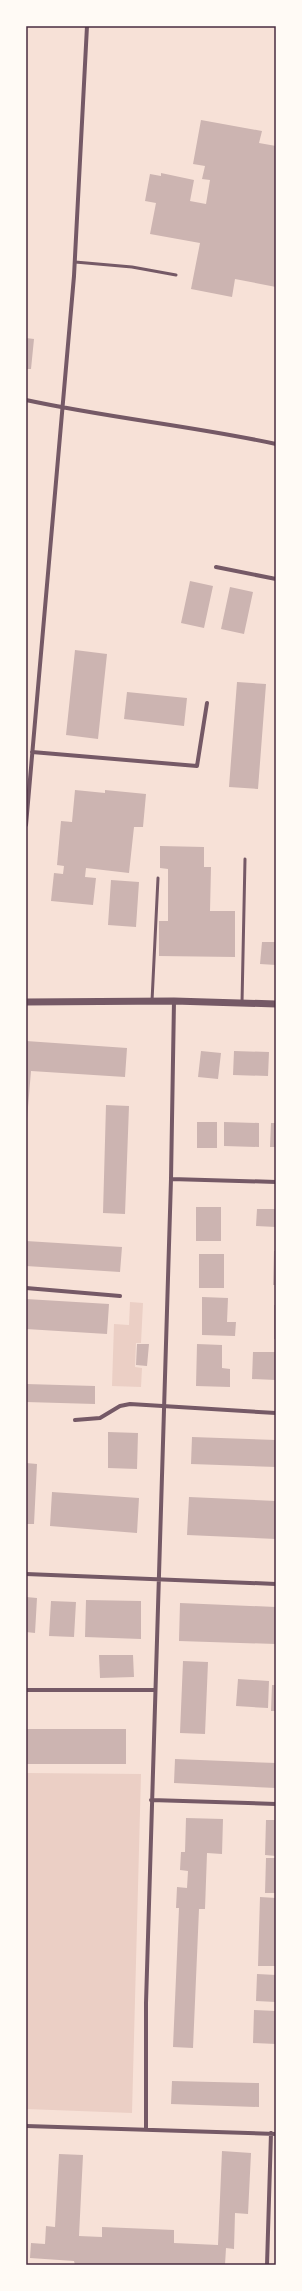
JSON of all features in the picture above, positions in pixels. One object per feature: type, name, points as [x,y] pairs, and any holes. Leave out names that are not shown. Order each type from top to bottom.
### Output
[{"type":"street","points":[[26,825],[75,262],[87,26]]},
{"type":"street","points":[[26,400],[63,408],[224,433],[276,444]]},
{"type":"street","points":[[216,567],[276,579]]},
{"type":"street","points":[[32,752],[197,766],[207,704]]},
{"type":"street","points":[[146,2129],[146,2003],[151,1800],[171,1179],[174,1001]]},
{"type":"street","points":[[26,1002],[174,1001],[276,1004]]},
{"type":"street","points":[[171,1179],[276,1182]]},
{"type":"street","points":[[26,1288],[120,1296]]},
{"type":"street","points":[[75,1420],[100,1418],[120,1406],[130,1404],[276,1413]]},
{"type":"street","points":[[26,1574],[276,1584]]},
{"type":"street","points":[[26,1690],[155,1690]]},
{"type":"street","points":[[151,1800],[276,1804]]},
{"type":"street","points":[[26,2126],[276,2134]]},
{"type":"street","points":[[267,2265],[271,2133]]},
{"type":"lane","points":[[75,262],[132,267],[176,275]]},
{"type":"lane","points":[[242,1003],[245,859]]},
{"type":"lane","points":[[152,1001],[158,878]]},
{"type":"shaded area","points":[[130,1302],[143,1303],[141,1343],[136,1343],[135,1367],[142,1368],[141,1387],[112,1386],[114,1324],[129,1325]]},
{"type":"shaded area","points":[[26,1773],[141,1774],[132,2113],[26,2109]]},
{"type":"building","points":[[201,120],[262,131],[259,143],[276,146],[276,287],[235,279],[232,297],[191,289],[200,243],[150,234],[156,203],[145,201],[150,174],[161,176],[161,173],[194,180],[190,201],[206,204],[210,180],[202,179],[205,166],[193,164]]},
{"type":"building","points":[[26,338],[34,339],[31,369],[26,369]]},
{"type":"building","points":[[190,581],[213,586],[204,628],[181,623]]},
{"type":"building","points":[[230,587],[253,592],[244,634],[221,629]]},
{"type":"building","points":[[75,650],[107,654],[98,739],[66,735]]},
{"type":"building","points":[[237,682],[266,684],[258,789],[229,787]]},
{"type":"building","points":[[127,692],[187,698],[184,726],[124,719]]},
{"type":"building","points":[[75,790],[105,793],[105,790],[146,794],[143,827],[134,827],[129,873],[86,868],[85,877],[96,878],[93,905],[51,901],[54,873],[63,874],[64,866],[57,865],[61,821],[72,822]]},
{"type":"building","points":[[160,846],[204,847],[204,867],[211,867],[210,911],[235,911],[235,957],[159,956],[159,921],[168,921],[168,869],[160,868]]},
{"type":"building","points":[[111,880],[139,882],[136,927],[108,925]]},
{"type":"building","points":[[262,942],[276,942],[276,965],[260,964]]},
{"type":"building","points":[[26,1041],[127,1048],[125,1077],[31,1071],[26,1131]]},
{"type":"building","points":[[201,1051],[221,1053],[218,1079],[198,1077]]},
{"type":"building","points":[[234,1051],[269,1052],[268,1076],[233,1075]]},
{"type":"building","points":[[106,1105],[129,1106],[125,1214],[103,1213]]},
{"type":"building","points":[[197,1122],[217,1122],[217,1148],[197,1148]]},
{"type":"building","points":[[224,1122],[259,1123],[259,1147],[224,1146]]},
{"type":"building","points":[[271,1123],[276,1123],[276,1147],[270,1147]]},
{"type":"building","points":[[196,1207],[221,1207],[221,1241],[196,1241]]},
{"type":"building","points":[[257,1209],[276,1209],[276,1227],[256,1226]]},
{"type":"building","points":[[26,1241],[122,1247],[120,1272],[26,1266]]},
{"type":"building","points":[[274,1251],[276,1251],[276,1285],[273,1285]]},
{"type":"building","points":[[199,1254],[224,1254],[224,1288],[199,1288]]},
{"type":"building","points":[[202,1297],[228,1298],[227,1322],[236,1322],[235,1336],[202,1335]]},
{"type":"building","points":[[26,1299],[109,1304],[107,1334],[26,1329]]},
{"type":"building","points":[[274,1305],[276,1305],[276,1339],[274,1339]]},
{"type":"building","points":[[137,1344],[149,1344],[147,1366],[136,1365]]},
{"type":"building","points":[[197,1344],[222,1345],[222,1368],[230,1369],[230,1387],[196,1386]]},
{"type":"building","points":[[253,1352],[276,1352],[276,1380],[252,1379]]},
{"type":"building","points":[[26,1384],[95,1386],[95,1404],[26,1402]]},
{"type":"building","points":[[108,1432],[138,1433],[137,1469],[108,1468]]},
{"type":"building","points":[[192,1437],[276,1440],[276,1467],[191,1464]]},
{"type":"building","points":[[26,1463],[37,1464],[34,1524],[26,1524]]},
{"type":"building","points":[[52,1492],[139,1498],[137,1533],[50,1526]]},
{"type":"building","points":[[189,1497],[276,1501],[276,1539],[187,1535]]},
{"type":"building","points":[[26,1597],[37,1598],[35,1633],[26,1632]]},
{"type":"building","points":[[86,1600],[141,1601],[141,1639],[85,1637]]},
{"type":"building","points":[[51,1601],[76,1602],[74,1637],[49,1636]]},
{"type":"building","points":[[180,1603],[276,1607],[276,1644],[179,1641]]},
{"type":"building","points":[[99,1655],[133,1655],[134,1677],[100,1678]]},
{"type":"building","points":[[183,1661],[208,1662],[205,1734],[180,1733]]},
{"type":"building","points":[[238,1679],[269,1681],[268,1708],[236,1706]]},
{"type":"building","points":[[272,1685],[276,1685],[276,1711],[271,1711]]},
{"type":"building","points":[[26,1729],[126,1729],[126,1764],[26,1764]]},
{"type":"building","points":[[175,1759],[276,1763],[276,1788],[174,1783]]},
{"type":"building","points":[[186,1818],[223,1819],[222,1854],[207,1853],[205,1909],[199,1909],[193,2048],[173,2047],[179,1908],[176,1908],[177,1887],[187,1888],[188,1871],[180,1870],[181,1852],[185,1852]]},
{"type":"building","points":[[266,1820],[276,1820],[276,1856],[265,1855]]},
{"type":"building","points":[[266,1858],[276,1858],[276,1893],[265,1893]]},
{"type":"building","points":[[260,1897],[276,1898],[276,1966],[258,1966]]},
{"type":"building","points":[[257,1974],[276,1975],[276,2002],[256,2001]]},
{"type":"building","points":[[254,2010],[276,2011],[276,2044],[253,2043]]},
{"type":"building","points":[[172,2081],[259,2083],[259,2107],[171,2104]]},
{"type":"building","points":[[222,2151],[251,2153],[248,2214],[235,2213],[234,2249],[226,2248],[225,2265],[75,2265],[74,2261],[30,2258],[31,2243],[45,2244],[46,2226],[55,2227],[59,2154],[83,2155],[79,2236],[102,2237],[102,2227],[174,2230],[174,2243],[218,2245]]}]
